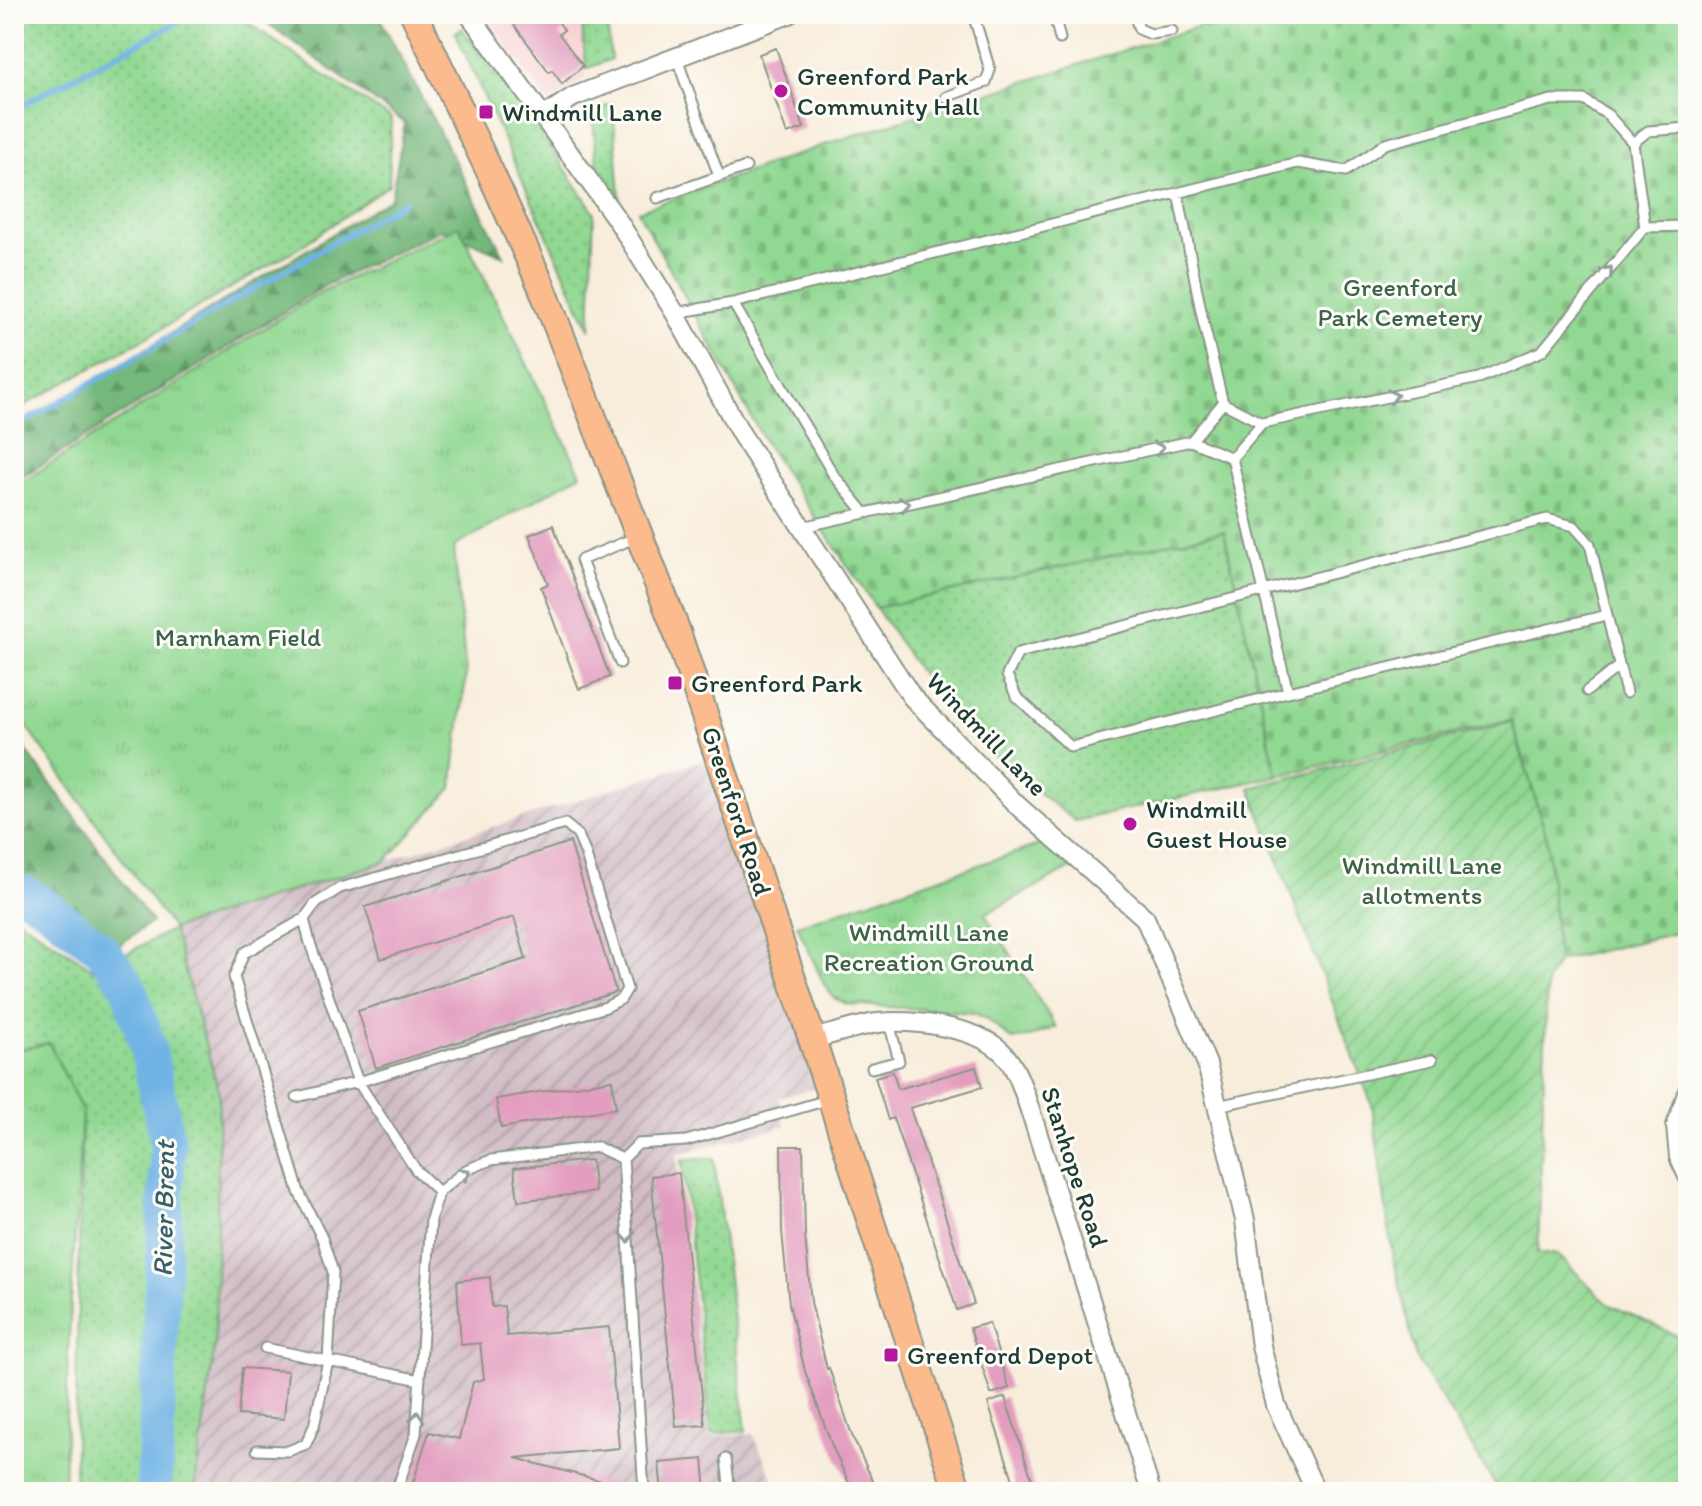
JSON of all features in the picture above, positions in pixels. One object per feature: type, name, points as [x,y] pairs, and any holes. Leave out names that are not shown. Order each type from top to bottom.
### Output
[{"type":"main road","name":"Greenford Road","points":[[420,15],[541,285],[677,632],[958,1492]]},
{"type":"street","name":"Windmill Lane","points":[[469,14],[618,221],[675,313],[741,434],[912,697],[1018,806],[1145,918],[1207,1064],[1245,1220],[1261,1346],[1272,1390],[1316,1492]]},
{"type":"street","points":[[544,116],[573,97],[789,14]]},
{"type":"street","name":"Stanhope Road","points":[[812,1039],[889,1022],[955,1028],[985,1039],[1002,1052],[1016,1071],[1033,1119],[1151,1492]]},
{"type":"street","points":[[1688,1091],[1676,1126],[1679,1157],[1688,1176]]},
{"type":"lane","points":[[946,97],[986,82],[990,70],[973,14]]},
{"type":"lane","points":[[1054,14],[1060,39]]},
{"type":"lane","points":[[1134,14],[1139,29],[1151,34],[1172,31]]},
{"type":"lane","points":[[676,56],[719,176]]},
{"type":"lane","points":[[675,313],[733,303],[1298,163],[1346,171],[1385,144],[1551,100],[1584,100],[1608,115],[1633,143],[1645,227],[1542,351],[1479,378],[1262,423],[1232,458]]},
{"type":"lane","points":[[1633,143],[1648,131],[1688,128]]},
{"type":"lane","points":[[657,198],[746,167]]},
{"type":"lane","points":[[1178,193],[1223,403],[1262,423]]},
{"type":"lane","points":[[1645,227],[1688,226]]},
{"type":"lane","points":[[733,303],[833,474],[865,513]]},
{"type":"lane","points":[[1191,441],[1223,403]]},
{"type":"lane","points":[[802,527],[1191,441],[1232,458]]},
{"type":"lane","points":[[1232,458],[1288,692]]},
{"type":"lane","points":[[1607,615],[1071,747],[1016,696],[1007,675],[1018,653],[1547,519],[1574,526],[1590,544],[1626,693]]},
{"type":"lane","points":[[620,663],[581,560],[640,536]]},
{"type":"lane","points":[[1587,691],[1619,666]]},
{"type":"lane","points":[[257,1450],[288,1451],[306,1444],[314,1426],[328,1361],[333,1272],[322,1238],[299,1192],[234,977],[244,953],[304,919],[315,904],[340,888],[565,824],[578,835],[627,989],[621,999],[606,1007],[358,1082],[297,1097]]},
{"type":"lane","points":[[304,919],[358,1082],[416,1170],[439,1192]]},
{"type":"lane","points":[[872,1068],[899,1061],[889,1022]]},
{"type":"lane","points":[[1217,1106],[1432,1060]]},
{"type":"lane","points":[[644,1492],[623,1159],[638,1144],[686,1141],[831,1099]]},
{"type":"lane","points":[[396,1492],[416,1434],[431,1219],[439,1192],[466,1170],[491,1160],[597,1147],[623,1159]]},
{"type":"lane","points":[[265,1348],[420,1380]]},
{"type":"lane","points":[[726,1459],[730,1492]]},
{"type":"shaded area","points":[[484,14],[579,14],[586,77],[549,104]]},
{"type":"shaded area","points":[[716,756],[826,1085],[778,1098],[785,1126],[677,1154],[709,1437],[753,1434],[779,1492],[194,1492],[215,1345],[219,1092],[173,929]]},
{"type":"green space","points":[[14,14],[236,14],[391,118],[389,185],[300,247],[14,411]]},
{"type":"green space","points":[[255,14],[378,14],[504,256],[442,229],[326,285],[14,482],[14,430],[391,198],[405,123]]},
{"type":"green space","points":[[581,14],[606,14],[611,59],[586,69]]},
{"type":"green space","name":"Greenford Park Cemetery","points":[[1239,14],[1688,14],[1688,930],[1558,961],[1547,838],[1512,720],[1277,776],[1224,531],[876,608],[767,446],[638,211],[827,144]]},
{"type":"green space","points":[[462,29],[554,152],[594,212],[590,330],[455,32]]},
{"type":"green space","points":[[613,103],[620,198],[598,172],[592,112]]},
{"type":"green space","name":"Marnham Field","points":[[459,226],[581,474],[454,547],[466,675],[452,788],[386,861],[173,929],[14,709],[14,487],[321,292]]},
{"type":"green space","points":[[1224,531],[1277,776],[1075,821],[1002,764],[927,683],[876,608]]},
{"type":"green space","name":"Windmill Lane allotments","points":[[1512,722],[1547,838],[1558,961],[1547,981],[1538,1253],[1558,1255],[1608,1304],[1688,1341],[1686,1492],[1500,1492],[1416,1358],[1392,1252],[1372,1105],[1250,788]]},
{"type":"green space","points":[[14,734],[152,922],[114,948],[14,875]]},
{"type":"green space","name":"Windmill Lane Recreation Ground","points":[[1048,842],[1073,867],[985,914],[1056,1027],[1012,1040],[987,1019],[974,1013],[847,1004],[834,998],[824,984],[797,925]]},
{"type":"green space","points":[[14,916],[95,970],[173,929],[219,1092],[215,1345],[194,1492],[74,1492],[82,1111],[49,1043],[14,1051]]},
{"type":"green space","points":[[49,1043],[82,1111],[68,1355],[64,1492],[14,1492],[14,1051]]},
{"type":"green space","points":[[714,1158],[746,1431],[711,1434],[682,1160]]},
{"type":"building","points":[[506,14],[553,14],[564,30],[559,34],[583,66],[562,84],[552,70],[549,72]]},
{"type":"building","name":"Greenford Park Community Hall","points":[[776,48],[804,128],[787,134],[759,54]]},
{"type":"building","points":[[553,525],[610,677],[579,689],[541,587],[548,584],[529,535]]},
{"type":"building","points":[[570,842],[616,992],[376,1068],[358,1011],[526,959],[514,917],[381,959],[365,907]]},
{"type":"building","points":[[976,1067],[982,1087],[910,1108],[974,1304],[957,1310],[893,1118],[888,1120],[875,1077],[893,1072],[898,1089]]},
{"type":"building","points":[[612,1080],[616,1108],[501,1128],[496,1099]]},
{"type":"building","points":[[781,1146],[803,1146],[805,1235],[811,1302],[827,1369],[853,1438],[878,1492],[853,1492],[805,1371],[789,1304],[782,1231]]},
{"type":"building","points":[[591,1160],[595,1192],[518,1201],[514,1168]]},
{"type":"building","points":[[679,1173],[705,1425],[676,1427],[651,1176]]},
{"type":"building","points":[[490,1277],[492,1307],[504,1306],[507,1336],[609,1327],[619,1448],[515,1458],[625,1487],[624,1492],[410,1492],[429,1432],[459,1439],[473,1382],[484,1379],[480,1343],[461,1345],[457,1281]]},
{"type":"building","points":[[989,1323],[1009,1388],[991,1394],[970,1328]]},
{"type":"building","points":[[242,1368],[288,1371],[284,1419],[238,1415]]},
{"type":"building","points":[[1005,1397],[1036,1492],[1017,1492],[988,1403]]},
{"type":"building","points":[[703,1459],[706,1492],[662,1492],[659,1463]]},
{"type":"waterway","points":[[14,109],[193,14]]},
{"type":"waterway","points":[[14,428],[405,201]]},
{"type":"waterway","name":"River Brent","points":[[14,888],[42,904],[102,950],[128,986],[147,1043],[168,1143],[154,1492]]},
{"type":"place","name":"Greenford Park Community Hall","points":[[781,91]]},
{"type":"place","name":"Windmill Lane","points":[[486,112]]},
{"type":"place","name":"Greenford Park","points":[[675,683]]},
{"type":"place","name":"Windmill Guest House","points":[[1130,824]]},
{"type":"place","name":"Greenford Depot","points":[[891,1355]]}]
